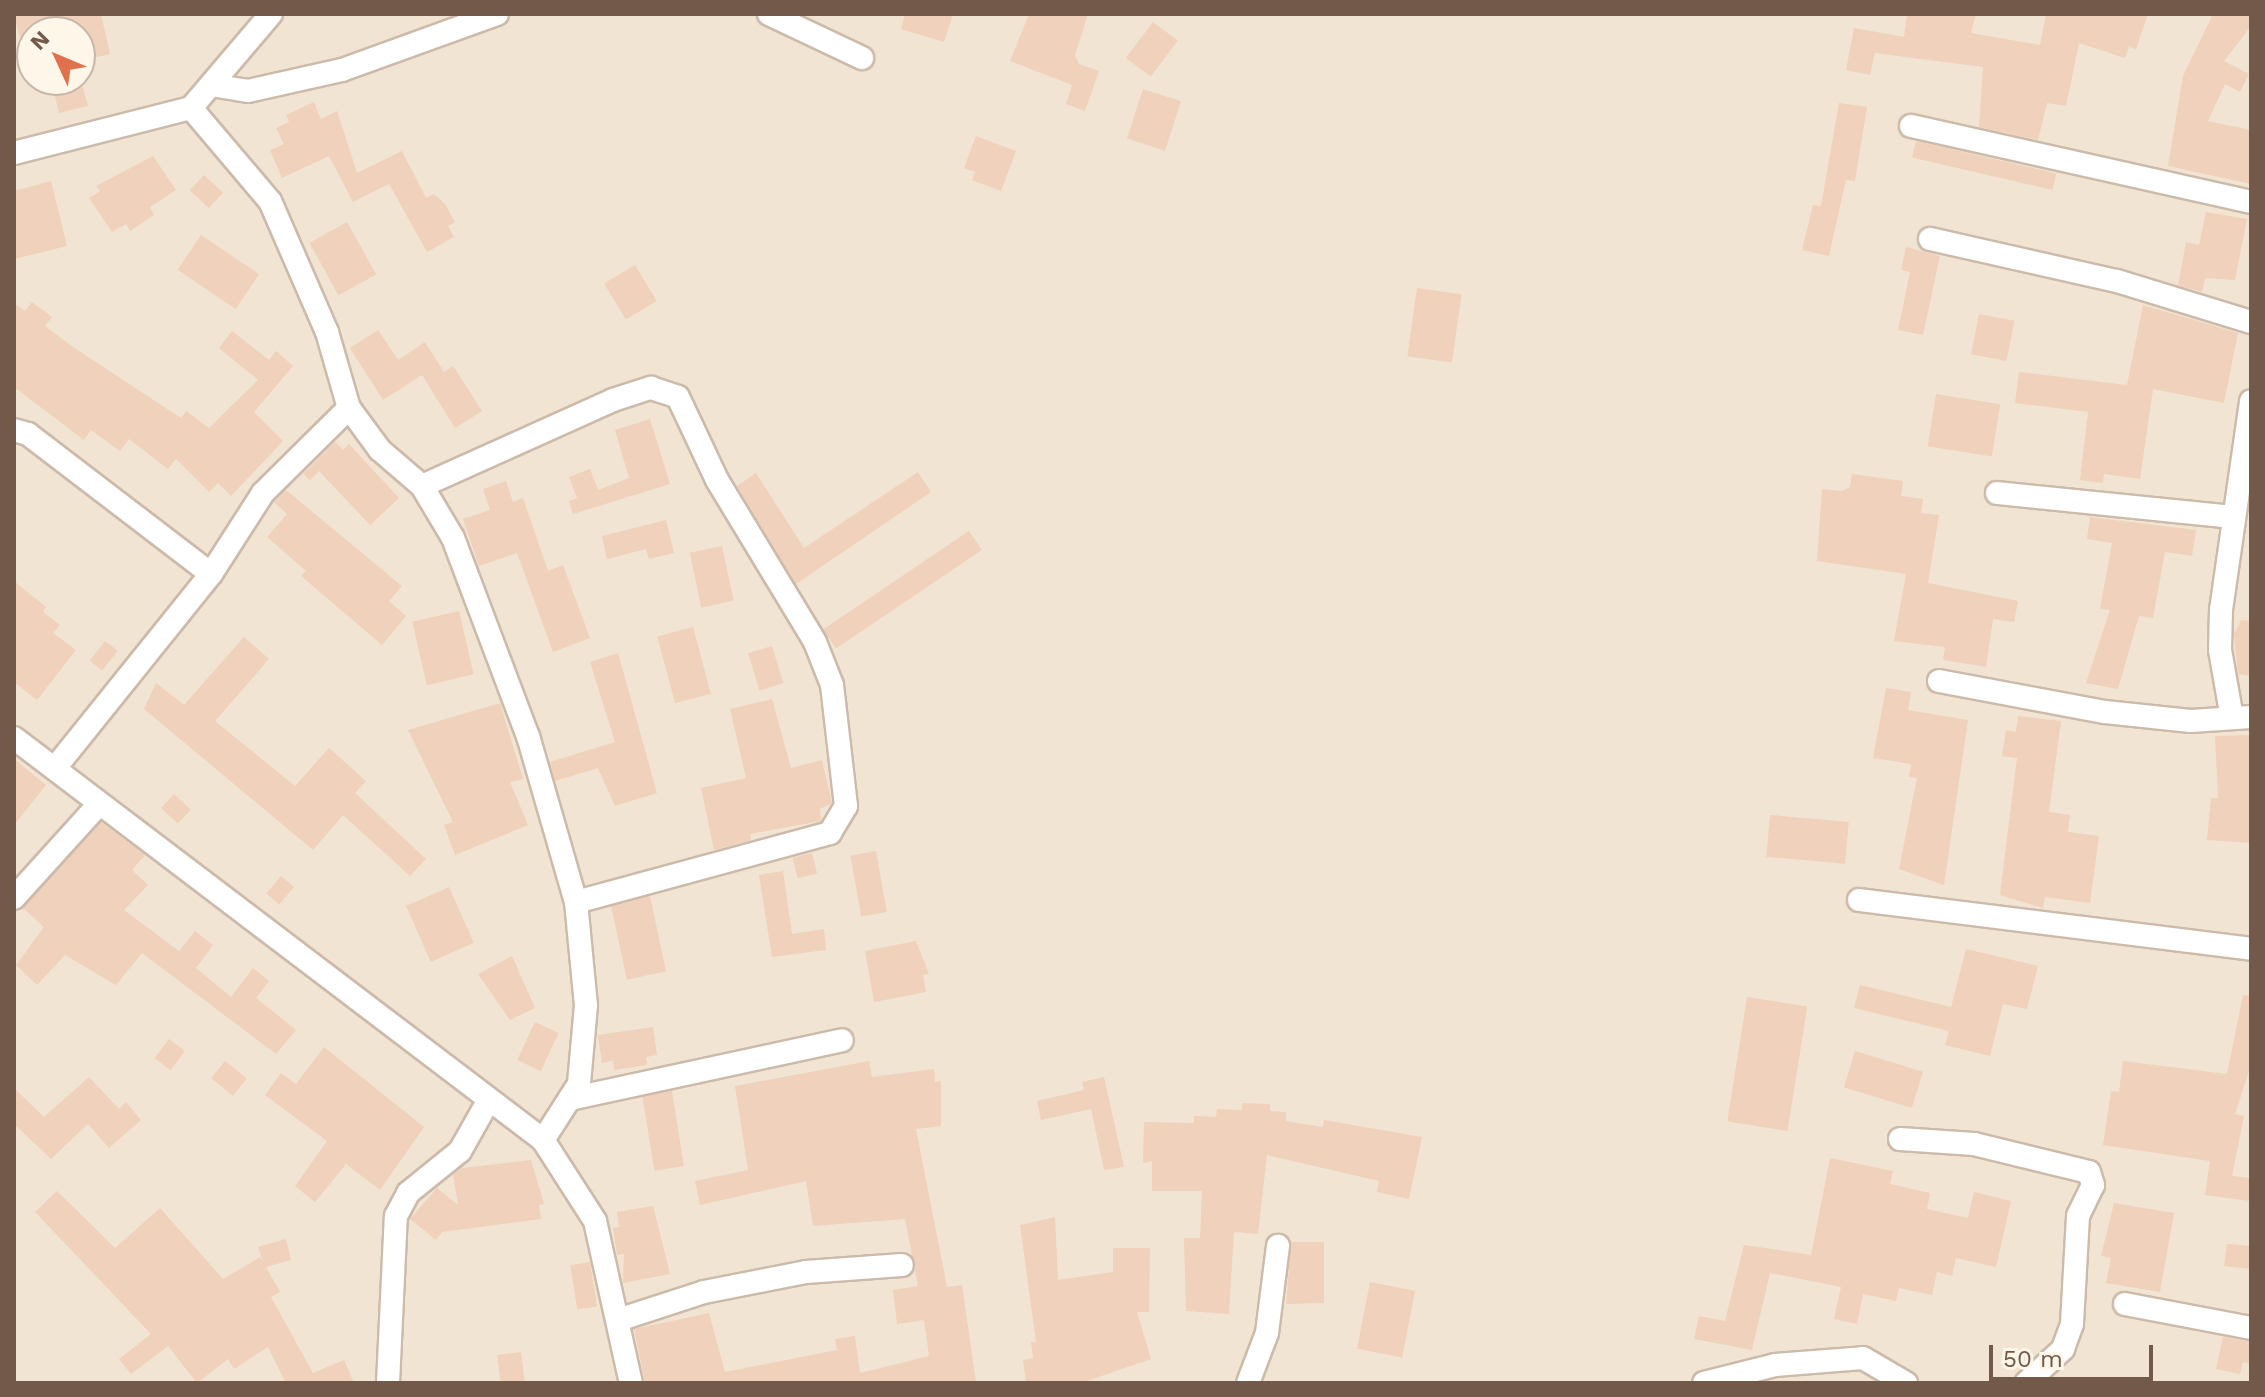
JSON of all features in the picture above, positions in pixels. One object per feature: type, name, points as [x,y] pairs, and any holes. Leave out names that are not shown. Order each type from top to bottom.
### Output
[{"type":"street","points":[[14,153],[191,108],[271,14]]},
{"type":"street","points":[[211,85],[248,91],[342,70],[497,14]]},
{"type":"street","points":[[769,14],[862,58]]},
{"type":"street","points":[[191,108],[270,201],[327,332],[349,408],[380,450],[422,486],[453,538],[528,736],[576,902],[586,1005],[579,1084],[543,1140]]},
{"type":"street","points":[[1911,126],[2251,202]]},
{"type":"street","points":[[1930,239],[2117,281],[2251,322]]},
{"type":"street","points":[[422,486],[613,400],[651,388],[678,397],[717,480],[815,642],[832,685],[846,806],[830,833],[576,902]]},
{"type":"street","points":[[1939,681],[2105,712],[2242,718],[2220,650],[2232,517],[2251,401]]},
{"type":"street","points":[[55,768],[211,574],[263,493],[349,408]]},
{"type":"street","points":[[14,430],[28,434],[211,574]]},
{"type":"street","points":[[1997,493],[2232,517]]},
{"type":"street","points":[[14,738],[487,1103],[543,1140],[595,1221],[621,1319],[631,1383]]},
{"type":"street","points":[[14,898],[98,805]]},
{"type":"street","points":[[1859,900],[2251,949]]},
{"type":"street","points":[[570,1099],[842,1040]]},
{"type":"street","points":[[388,1383],[396,1216],[408,1193],[460,1151],[487,1103]]},
{"type":"street","points":[[1900,1139],[1974,1144],[2089,1172],[2093,1185],[2078,1216],[2072,1324],[2063,1349],[2026,1383]]},
{"type":"street","points":[[1248,1383],[1267,1333],[1278,1246]]},
{"type":"street","points":[[621,1319],[704,1292],[806,1272],[902,1265]]},
{"type":"street","points":[[2125,1304],[2251,1328]]},
{"type":"street","points":[[1704,1383],[1775,1365],[1863,1358],[1906,1383]]},
{"type":"shaded area","points":[[14,14],[2251,14],[2251,1383],[14,1383]]},
{"type":"building","points":[[14,14],[101,14],[110,54],[96,57],[96,16],[16,16],[16,22]]},
{"type":"building","points":[[905,14],[953,14],[944,42],[901,29]]},
{"type":"building","points":[[1029,14],[1088,14],[1075,55],[1079,64],[1099,71],[1085,111],[1066,104],[1072,85],[1010,61]]},
{"type":"building","points":[[1907,14],[1976,14],[1971,33],[2040,45],[2046,14],[2148,14],[2136,49],[2129,47],[2125,58],[2079,43],[2066,106],[2047,103],[2038,140],[1979,127],[1983,67],[1875,53],[1870,75],[1846,70],[1854,28],[1904,37]]},
{"type":"building","points":[[2213,14],[2251,14],[2251,26],[2224,61],[2249,74],[2240,92],[2225,84],[2208,121],[2251,130],[2251,184],[2168,166],[2183,76]]},
{"type":"building","points":[[1153,22],[1178,41],[1151,77],[1126,58]]},
{"type":"building","points":[[1143,89],[1181,101],[1165,151],[1127,138]]},
{"type":"building","points":[[55,96],[85,96],[88,106],[59,113]]},
{"type":"building","points":[[314,102],[321,119],[337,111],[357,173],[402,151],[426,198],[434,194],[445,204],[455,222],[448,226],[454,237],[427,252],[389,184],[353,202],[329,156],[282,178],[270,150],[284,144],[276,128],[289,122],[286,115]]},
{"type":"building","points":[[1839,103],[1867,107],[1855,181],[1846,180],[1829,256],[1802,250],[1813,205],[1821,206]]},
{"type":"building","points":[[976,136],[1016,151],[1001,191],[972,180],[975,172],[964,168]]},
{"type":"building","points":[[1916,141],[2056,173],[2052,190],[1912,158]]},
{"type":"building","points":[[153,156],[176,190],[150,207],[154,215],[130,231],[126,224],[112,232],[89,198],[100,191],[96,186]]},
{"type":"building","points":[[204,175],[223,193],[209,208],[190,190]]},
{"type":"building","points":[[51,181],[67,246],[14,259],[14,191]]},
{"type":"building","points":[[2206,212],[2247,219],[2235,280],[2205,278],[2202,292],[2178,285],[2186,242],[2199,245]]},
{"type":"building","points":[[347,222],[376,274],[338,295],[309,243]]},
{"type":"building","points":[[201,235],[259,274],[236,309],[178,270]]},
{"type":"building","points":[[1906,247],[1940,256],[1923,335],[1898,330],[1910,272],[1901,270]]},
{"type":"building","points":[[635,265],[657,301],[626,320],[604,284]]},
{"type":"building","points":[[1417,288],[1462,294],[1452,363],[1407,356]]},
{"type":"building","points":[[32,302],[52,317],[45,326],[73,347],[181,418],[186,411],[209,428],[258,380],[219,348],[232,331],[269,360],[276,351],[293,366],[254,412],[283,441],[231,496],[218,483],[209,492],[176,459],[168,469],[129,439],[120,451],[91,430],[84,440],[14,387],[14,303],[25,311]]},
{"type":"building","points":[[2143,305],[2238,333],[2224,403],[2153,389],[2140,479],[2104,474],[2103,483],[2080,480],[2088,412],[2015,403],[2019,372],[2127,385]]},
{"type":"building","points":[[1979,314],[2014,321],[2007,361],[1971,354]]},
{"type":"building","points":[[378,330],[398,360],[425,342],[444,372],[453,366],[482,411],[455,428],[422,375],[383,400],[350,348]]},
{"type":"building","points":[[1936,394],[2000,404],[1992,457],[1928,446]]},
{"type":"building","points":[[650,419],[670,484],[573,514],[569,501],[577,498],[569,477],[590,469],[598,490],[629,478],[615,430]]},
{"type":"building","points":[[335,442],[343,450],[349,444],[399,498],[370,525],[319,471],[310,480],[303,474]]},
{"type":"building","points":[[918,472],[931,492],[796,584],[737,486],[756,473],[804,548]]},
{"type":"building","points":[[1852,474],[1903,481],[1901,496],[1923,499],[1921,513],[1939,515],[1928,583],[2018,601],[2014,622],[1993,619],[1986,667],[1943,660],[1945,647],[1894,641],[1906,574],[1817,561],[1822,489],[1842,491],[1850,487]]},
{"type":"building","points":[[506,481],[513,502],[523,498],[548,571],[563,565],[590,638],[553,652],[517,553],[479,566],[463,519],[490,510],[483,489]]},
{"type":"building","points":[[286,490],[402,586],[389,601],[406,616],[382,645],[301,576],[306,571],[267,537],[287,514],[274,502]]},
{"type":"building","points":[[2090,517],[2196,530],[2192,556],[2165,552],[2153,618],[2139,616],[2118,689],[2086,683],[2110,610],[2100,609],[2112,543],[2087,539]]},
{"type":"building","points":[[666,520],[674,553],[649,559],[646,549],[607,559],[602,536]]},
{"type":"building","points":[[969,531],[982,550],[836,648],[823,629]]},
{"type":"building","points":[[722,546],[734,601],[701,608],[690,553]]},
{"type":"building","points":[[14,581],[46,607],[43,612],[60,625],[53,633],[76,650],[37,700],[14,682]]},
{"type":"building","points":[[459,611],[474,674],[427,685],[412,622]]},
{"type":"building","points":[[2241,620],[2251,621],[2251,676],[2238,674],[2234,634]]},
{"type":"building","points":[[693,627],[711,694],[675,703],[657,637]]},
{"type":"building","points":[[244,637],[269,659],[215,721],[295,786],[329,748],[366,781],[355,793],[426,859],[410,876],[343,815],[313,850],[144,709],[156,683],[184,705]]},
{"type":"building","points":[[105,641],[118,651],[102,671],[90,661]]},
{"type":"building","points":[[772,646],[783,683],[759,691],[748,653]]},
{"type":"building","points":[[618,653],[657,793],[615,806],[598,768],[555,781],[550,762],[615,742],[590,662]]},
{"type":"building","points":[[1886,688],[1911,692],[1908,710],[1968,720],[1944,885],[1899,869],[1917,778],[1909,777],[1911,764],[1873,758]]},
{"type":"building","points":[[772,699],[791,768],[822,760],[832,803],[820,809],[821,821],[750,834],[751,840],[714,850],[701,788],[746,778],[730,709]]},
{"type":"building","points":[[500,703],[523,779],[510,782],[528,825],[455,855],[444,825],[453,822],[408,730]]},
{"type":"building","points":[[2018,716],[2061,721],[2049,812],[2070,815],[2068,832],[2099,836],[2090,903],[2045,897],[2043,908],[2000,895],[2017,758],[2002,756],[2006,730],[2016,732]]},
{"type":"building","points":[[2251,735],[2251,843],[2207,840],[2211,798],[2218,798],[2215,736]]},
{"type":"building","points":[[14,759],[46,785],[14,825]]},
{"type":"building","points":[[174,794],[191,810],[178,824],[161,808]]},
{"type":"building","points":[[1770,815],[1849,822],[1845,864],[1766,857]]},
{"type":"building","points":[[101,822],[145,855],[132,870],[148,885],[124,910],[179,951],[195,931],[213,945],[196,968],[231,997],[253,968],[269,981],[256,998],[296,1030],[276,1054],[142,953],[116,985],[65,955],[37,985],[16,965],[44,927],[23,908]]},
{"type":"building","points":[[876,851],[887,912],[861,917],[850,856]]},
{"type":"building","points":[[812,853],[817,873],[798,878],[793,858]]},
{"type":"building","points":[[783,871],[792,934],[824,929],[826,950],[772,957],[759,875]]},
{"type":"building","points":[[281,876],[294,887],[279,905],[266,894]]},
{"type":"building","points":[[449,887],[474,943],[431,962],[406,906]]},
{"type":"building","points":[[650,896],[666,971],[627,980],[611,904]]},
{"type":"building","points":[[916,941],[929,974],[923,975],[926,992],[874,1002],[865,951]]},
{"type":"building","points":[[1966,949],[2038,966],[2027,1009],[2003,1004],[1990,1056],[1945,1045],[1949,1031],[1854,1008],[1860,985],[1951,1007]]},
{"type":"building","points":[[512,956],[535,1008],[510,1020],[478,974]]},
{"type":"building","points":[[2243,995],[2251,996],[2251,1065],[2235,1114],[2244,1116],[2232,1176],[2251,1178],[2251,1201],[2205,1195],[2210,1161],[2103,1145],[2111,1091],[2119,1092],[2123,1061],[2227,1074]]},
{"type":"building","points":[[1747,997],[1807,1007],[1788,1131],[1727,1121]]},
{"type":"building","points":[[535,1022],[559,1033],[541,1071],[517,1060]]},
{"type":"building","points":[[653,1027],[657,1055],[646,1057],[647,1065],[614,1070],[613,1061],[602,1063],[598,1035]]},
{"type":"building","points":[[169,1039],[185,1051],[171,1070],[155,1058]]},
{"type":"building","points":[[324,1047],[424,1127],[380,1190],[346,1164],[315,1202],[295,1186],[327,1141],[265,1095],[281,1073],[296,1084]]},
{"type":"building","points":[[1855,1051],[1923,1072],[1912,1108],[1844,1087]]},
{"type":"building","points":[[225,1061],[247,1079],[233,1096],[211,1078]]},
{"type":"building","points":[[869,1061],[872,1077],[934,1069],[935,1082],[941,1081],[941,1126],[916,1129],[947,1287],[962,1285],[976,1383],[645,1383],[634,1329],[709,1313],[725,1372],[837,1350],[835,1339],[855,1336],[860,1373],[929,1356],[924,1320],[897,1324],[893,1290],[918,1286],[905,1219],[813,1226],[806,1181],[700,1205],[695,1181],[748,1170],[735,1086]]},
{"type":"building","points":[[89,1077],[119,1109],[126,1102],[141,1120],[109,1148],[88,1124],[51,1159],[14,1124],[14,1088],[44,1117]]},
{"type":"building","points":[[1104,1077],[1124,1167],[1104,1170],[1091,1109],[1041,1120],[1037,1101],[1084,1090],[1082,1082]]},
{"type":"building","points":[[672,1091],[684,1166],[654,1171],[642,1096]]},
{"type":"building","points":[[1242,1103],[1270,1104],[1270,1111],[1286,1112],[1286,1121],[1323,1127],[1324,1120],[1422,1137],[1409,1199],[1377,1192],[1379,1181],[1267,1155],[1258,1234],[1234,1232],[1229,1314],[1186,1311],[1184,1238],[1200,1238],[1202,1191],[1152,1191],[1152,1161],[1143,1163],[1144,1122],[1194,1123],[1194,1116],[1216,1117],[1217,1109],[1242,1110]]},
{"type":"building","points":[[1830,1158],[1893,1171],[1890,1184],[1930,1193],[1927,1209],[1968,1218],[1974,1192],[2011,1201],[1996,1267],[1956,1258],[1952,1276],[1937,1272],[1932,1295],[1899,1288],[1896,1301],[1863,1294],[1857,1324],[1834,1319],[1841,1287],[1770,1273],[1752,1350],[1694,1339],[1699,1316],[1725,1321],[1744,1245],[1811,1255]]},
{"type":"building","points":[[531,1160],[544,1204],[539,1205],[541,1219],[442,1232],[436,1240],[410,1219],[437,1188],[458,1205],[453,1174],[462,1168]]},
{"type":"building","points":[[57,1191],[115,1248],[160,1208],[223,1279],[260,1257],[263,1262],[258,1247],[286,1239],[291,1260],[266,1267],[280,1292],[271,1297],[313,1373],[344,1360],[354,1383],[286,1383],[268,1347],[234,1369],[228,1359],[197,1383],[168,1346],[131,1374],[119,1359],[151,1334],[35,1212]]},
{"type":"building","points":[[2114,1203],[2174,1213],[2160,1292],[2106,1283],[2111,1258],[2101,1256]]},
{"type":"building","points":[[653,1206],[670,1274],[623,1283],[624,1254],[617,1255],[613,1228],[619,1227],[617,1212]]},
{"type":"building","points":[[1055,1217],[1058,1280],[1113,1272],[1113,1248],[1150,1248],[1149,1312],[1137,1312],[1151,1359],[1081,1383],[1026,1383],[1023,1360],[1033,1358],[1031,1342],[1036,1342],[1020,1225]]},
{"type":"building","points":[[1291,1242],[1324,1242],[1324,1303],[1286,1304]]},
{"type":"building","points":[[2227,1244],[2251,1246],[2251,1269],[2224,1266]]},
{"type":"building","points":[[590,1262],[597,1306],[577,1310],[570,1265]]},
{"type":"building","points":[[1370,1282],[1415,1291],[1402,1358],[1357,1349]]},
{"type":"building","points":[[2223,1337],[2251,1342],[2251,1364],[2243,1362],[2240,1374],[2216,1369]]},
{"type":"building","points":[[521,1352],[525,1383],[501,1383],[497,1355]]}]
